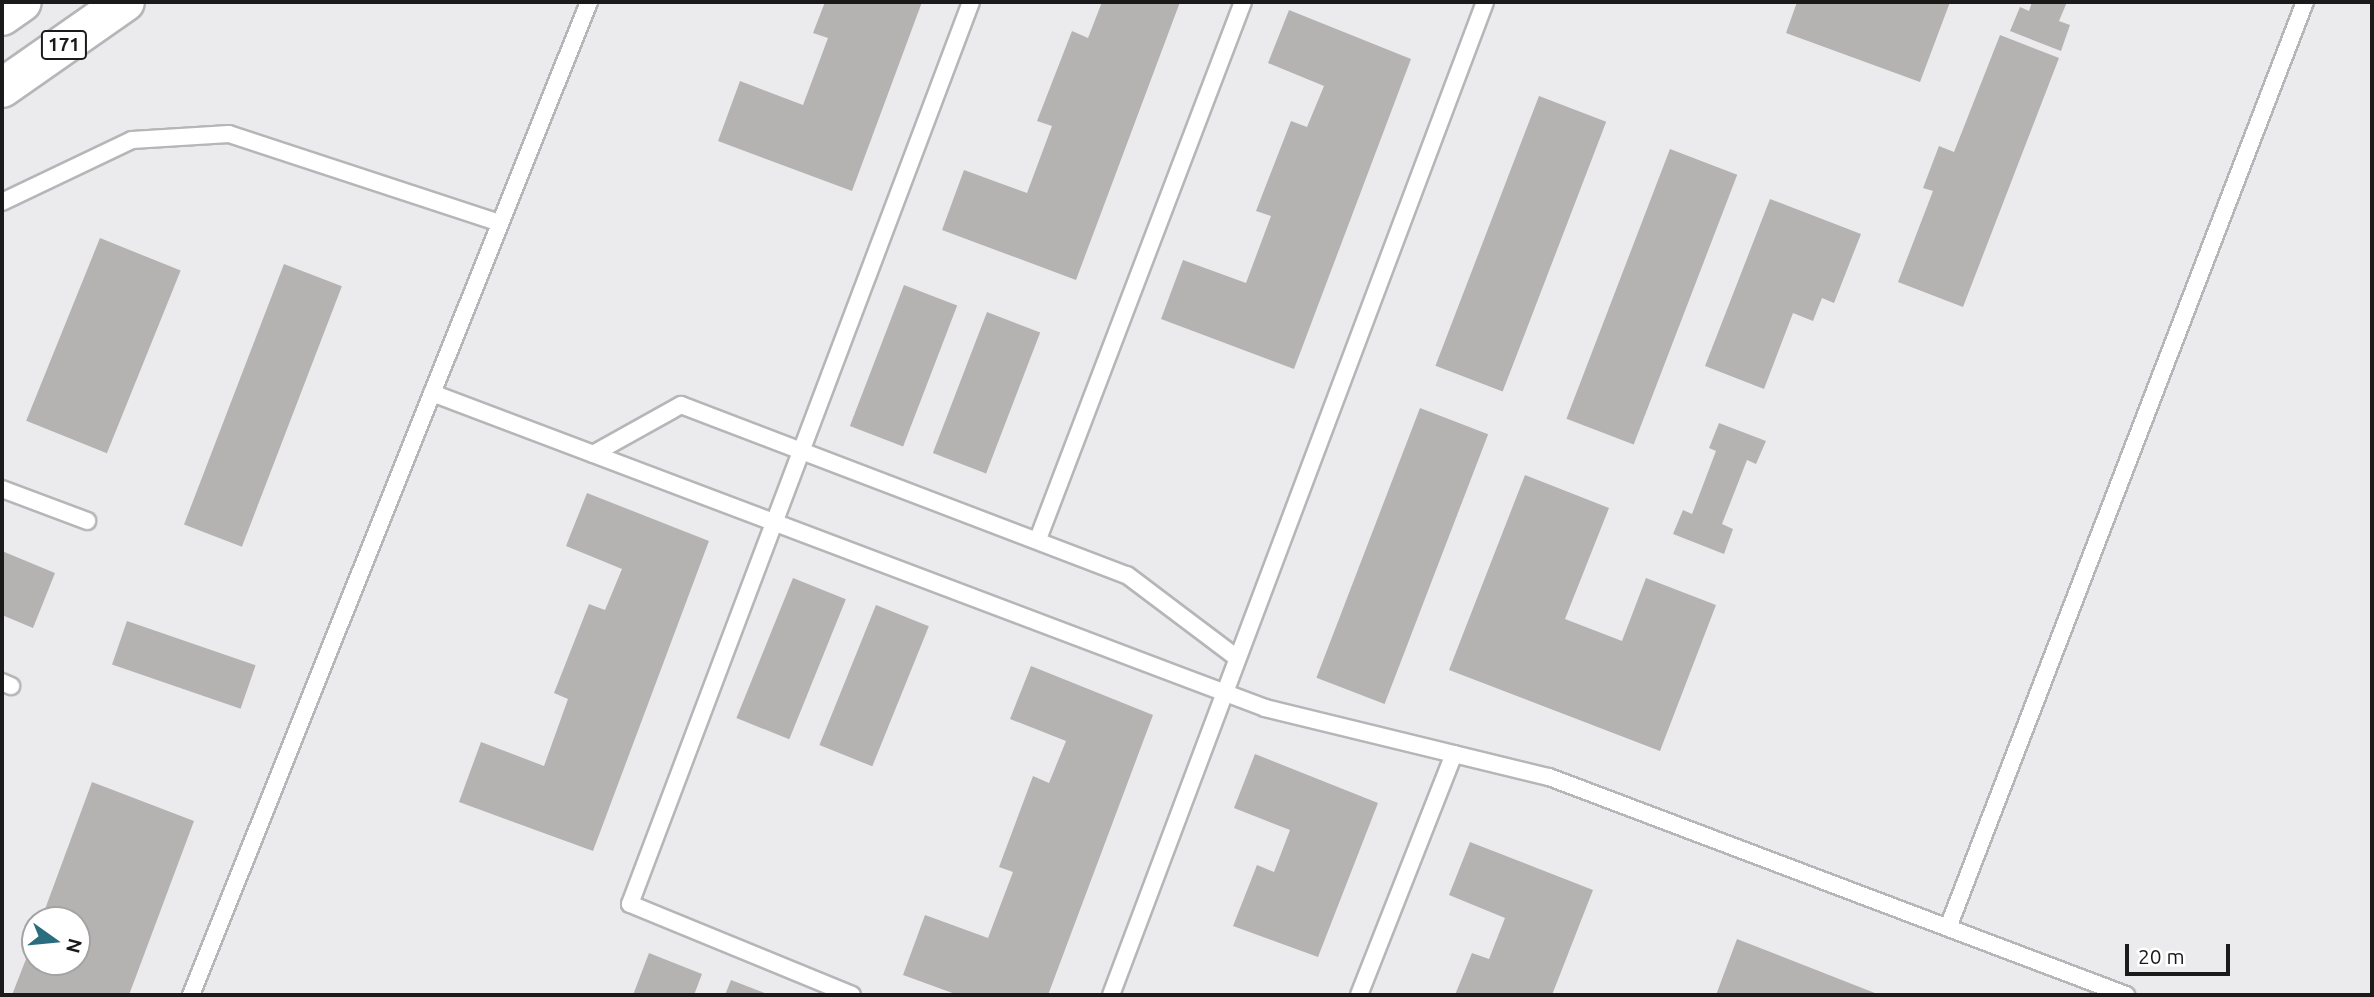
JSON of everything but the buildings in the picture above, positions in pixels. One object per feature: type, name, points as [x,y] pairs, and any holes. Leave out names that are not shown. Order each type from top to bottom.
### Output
[{"type":"main road","points":[[2,16],[22,2]]},
{"type":"main road","name":"171","points":[[2,88],[125,2]]},
{"type":"lane","points":[[191,995],[589,2]]},
{"type":"lane","points":[[852,995],[630,904],[772,521],[971,2]]},
{"type":"lane","points":[[1038,539],[1243,2]]},
{"type":"lane","points":[[1111,995],[1485,2]]},
{"type":"lane","points":[[1949,925],[2305,2]]},
{"type":"lane","points":[[2,202],[132,140],[229,134],[500,223]]},
{"type":"lane","points":[[432,393],[1265,708],[1549,777],[1949,925],[2126,995]]},
{"type":"lane","points":[[593,454],[681,405],[1127,575],[1237,658]]},
{"type":"lane","points":[[2,489],[87,521]]},
{"type":"lane","points":[[1359,995],[1454,754]]}]
